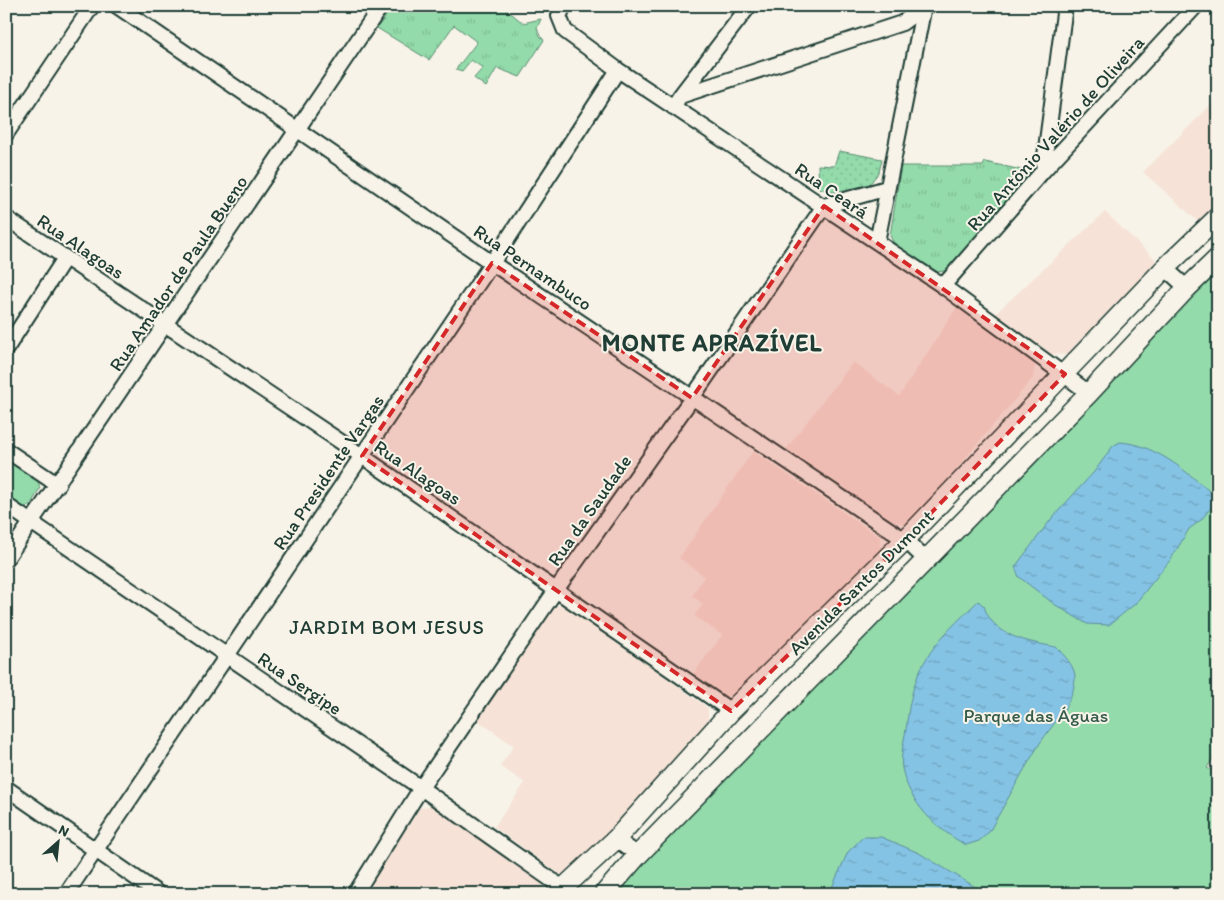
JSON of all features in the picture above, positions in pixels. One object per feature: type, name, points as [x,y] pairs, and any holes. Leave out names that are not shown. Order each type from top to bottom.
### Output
[{"type":"street","points":[[6,134],[92,6]]},
{"type":"street","name":"Rua Pernambuco","points":[[117,6],[492,263],[905,540],[926,560]]},
{"type":"street","name":"Rua Amador de Paula Bueno","points":[[6,559],[58,485],[296,129],[381,6]]},
{"type":"street","points":[[676,102],[749,6]]},
{"type":"street","points":[[676,102],[902,23],[924,6]]},
{"type":"street","points":[[877,242],[924,6]]},
{"type":"street","points":[[1043,171],[1065,6]]},
{"type":"street","name":"Rua Antônio Valério de Oliveira","points":[[944,286],[1043,171],[1196,6]]},
{"type":"street","name":"Rua Ceará","points":[[562,11],[565,31],[618,70],[676,102],[824,206],[944,286],[1089,393]]},
{"type":"street","name":"Rua Presidente Vargas","points":[[66,894],[492,263],[618,70]]},
{"type":"street","points":[[824,206],[887,188]]},
{"type":"street","name":"Rua da Saudade","points":[[354,894],[421,788],[556,590],[692,398],[824,206]]},
{"type":"street","name":"Avenida Santos Dumont","points":[[564,892],[616,839],[730,711],[905,540],[1165,268],[1218,217]]},
{"type":"street","name":"Rua Alagoas","points":[[6,218],[362,456],[730,711]]},
{"type":"street","points":[[6,349],[65,258]]},
{"type":"street","name":"Avenida Santos Dumont","points":[[604,894],[638,855],[1089,393],[1187,288],[1218,258]]},
{"type":"street","points":[[1165,268],[1187,288]]},
{"type":"street","points":[[6,450],[58,485]]},
{"type":"street","name":"Rua Sergipe","points":[[6,505],[421,788],[564,892]]},
{"type":"street","points":[[6,788],[160,894]]},
{"type":"street","points":[[616,839],[638,855]]},
{"type":"highlighted area","points":[[824,206],[1065,374],[905,540],[731,711],[362,456],[492,263],[692,398]]},
{"type":"shaded area","points":[[1218,98],[1218,206],[1200,223],[1143,172]]},
{"type":"shaded area","points":[[1105,212],[1159,263],[1070,355],[1049,354],[995,314]]},
{"type":"shaded area","points":[[957,307],[1035,364],[1033,378],[909,525],[888,520],[786,449],[853,362],[899,396]]},
{"type":"shaded area","points":[[753,451],[880,537],[881,551],[735,694],[726,697],[693,674],[722,635],[694,616],[703,604],[692,596],[704,576],[679,558]]},
{"type":"shaded area","points":[[565,605],[708,708],[708,722],[607,833],[564,877],[494,827],[525,783],[500,766],[514,746],[476,719],[555,606]]},
{"type":"shaded area","points":[[433,805],[542,883],[542,892],[384,894],[370,884],[420,808]]},
{"type":"green space","points":[[393,6],[502,6],[523,23],[541,19],[537,28],[544,40],[520,77],[497,68],[486,87],[474,78],[483,68],[471,60],[462,71],[456,69],[477,42],[454,25],[429,60],[377,28]]},
{"type":"green space","points":[[839,151],[882,159],[879,172],[869,185],[833,192],[819,188],[818,165],[834,166]]},
{"type":"green space","points":[[985,162],[1031,172],[950,270],[938,272],[896,247],[890,236],[901,166],[983,166]]},
{"type":"green space","name":"Parque das Águas","points":[[1218,266],[1218,750],[1207,768],[1218,773],[1218,894],[615,894],[615,891]]},
{"type":"green space","points":[[6,457],[37,478],[40,488],[30,506],[20,507],[6,498]]},
{"type":"water","points":[[1120,442],[1147,448],[1171,461],[1215,496],[1215,503],[1200,521],[1189,529],[1171,559],[1135,604],[1109,625],[1087,624],[1054,604],[1019,577],[1015,567],[1052,518],[1094,472],[1113,446]]},
{"type":"water","points":[[978,601],[984,606],[995,625],[1004,631],[1024,640],[1056,647],[1072,666],[1075,679],[1066,707],[1037,748],[989,832],[979,841],[966,845],[934,823],[917,804],[906,781],[902,768],[902,757],[911,699],[921,668],[942,637]]},
{"type":"water","points":[[863,837],[881,837],[919,853],[987,894],[829,894],[848,852]]},
{"type":"district","name":"MONTE APRAZÍVEL","points":[[712,343]]},
{"type":"district","name":"JARDIM BOM JESUS","points":[[387,627]]}]
